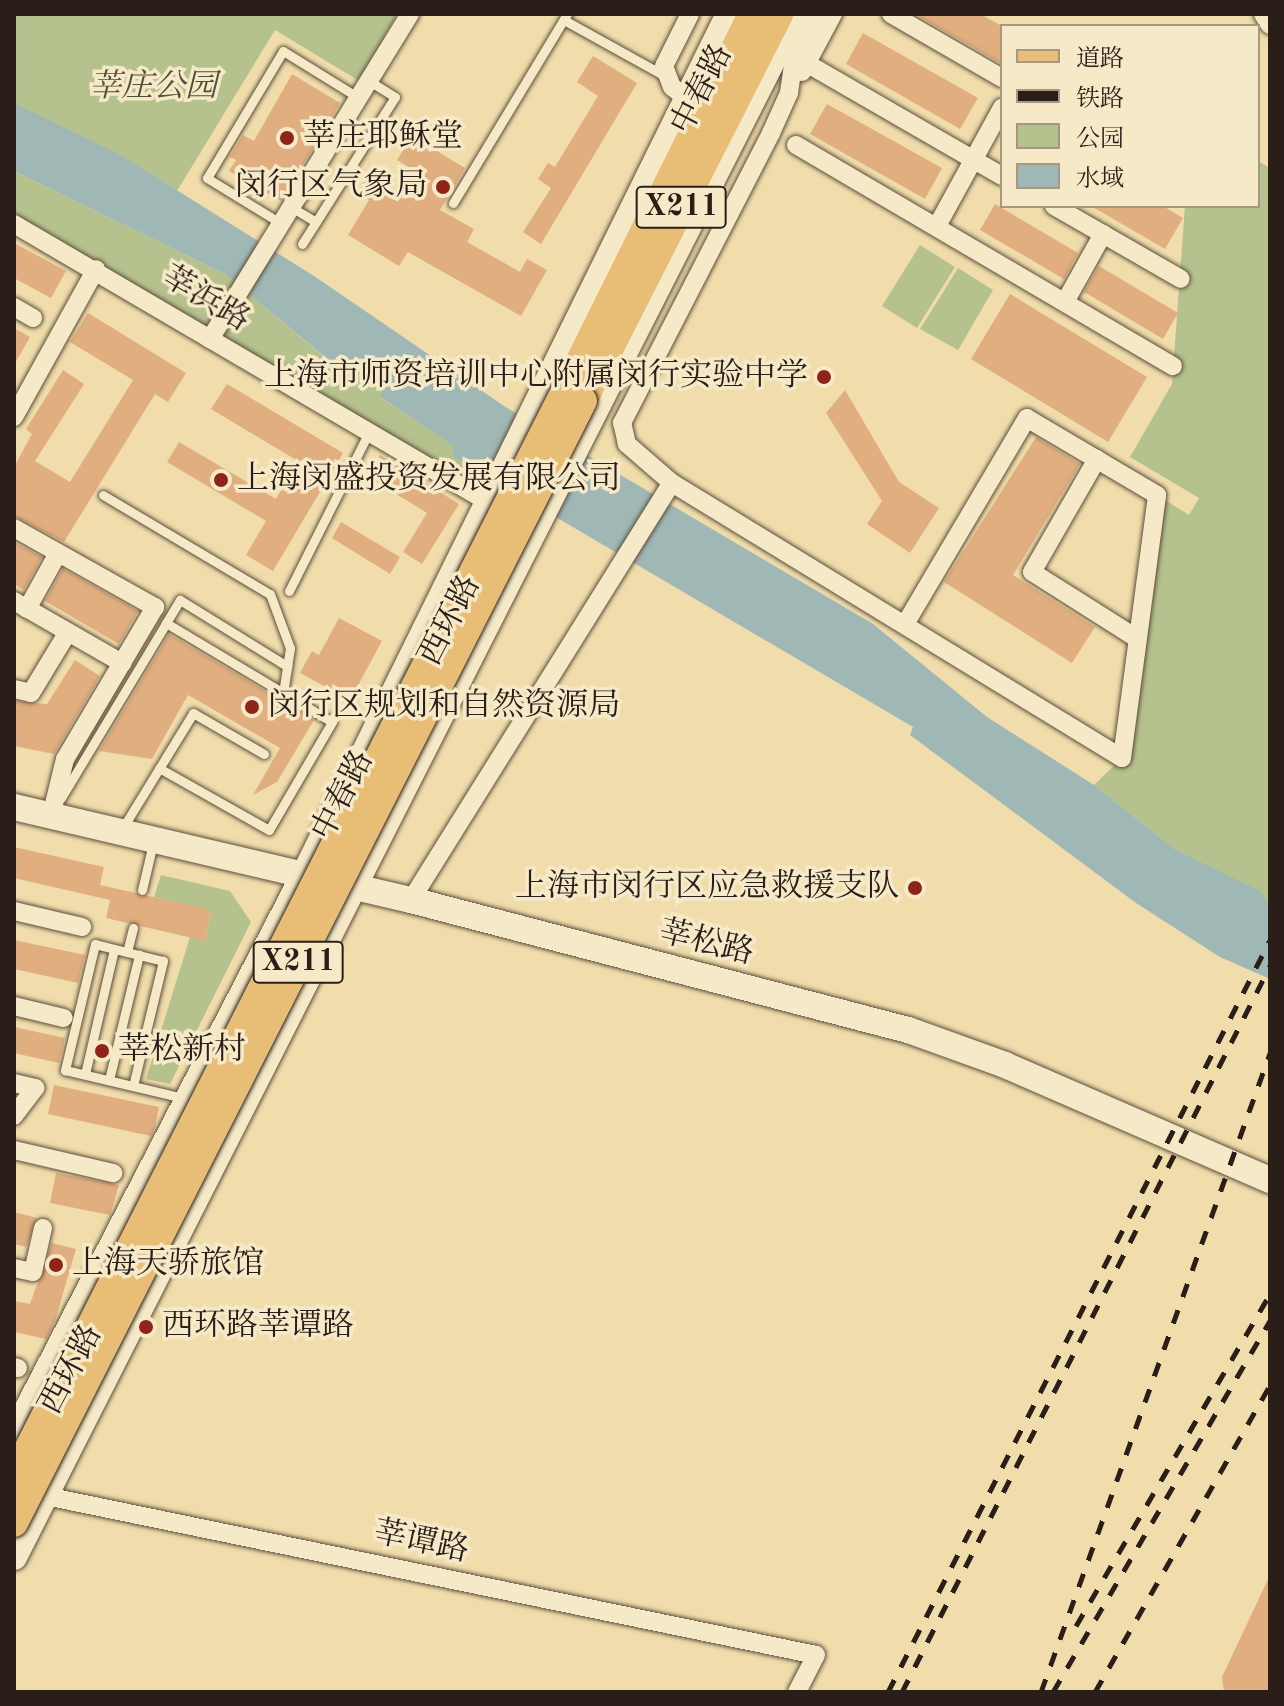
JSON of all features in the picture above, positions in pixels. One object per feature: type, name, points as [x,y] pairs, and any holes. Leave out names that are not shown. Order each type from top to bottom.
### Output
[{"type":"main road","name":"西环路","points":[[14,1435],[304,875],[491,497],[563,396],[687,99],[729,14]]},
{"type":"main road","name":"中春路","points":[[14,1523],[752,14]]},
{"type":"main road","name":"中春路","points":[[14,1477],[563,396],[779,14]]},
{"type":"main road","name":"西环路","points":[[14,1557],[796,14]]},
{"type":"main road","name":"莘松路","points":[[14,807],[411,900],[908,1030],[1032,1076],[1270,1180]]},
{"type":"street","points":[[210,339],[410,14]]},
{"type":"street","points":[[687,99],[665,76],[690,14]]},
{"type":"street","points":[[815,14],[789,93],[622,423],[627,444],[668,489],[905,624],[1122,758],[1157,495],[1027,418],[905,624]]},
{"type":"street","points":[[801,60],[833,14]]},
{"type":"street","points":[[891,14],[1000,77]]},
{"type":"street","points":[[1263,14],[1270,25]]},
{"type":"street","points":[[801,60],[1000,175]]},
{"type":"street","points":[[937,226],[1000,112]]},
{"type":"street","points":[[796,145],[1173,366]]},
{"type":"street","points":[[1058,208],[1181,279]]},
{"type":"street","name":"莘浜路","points":[[14,224],[96,269],[369,432],[491,497]]},
{"type":"street","points":[[1065,302],[1103,234]]},
{"type":"street","points":[[14,417],[96,269]]},
{"type":"street","points":[[14,307],[33,318]]},
{"type":"street","points":[[1097,459],[1032,572],[1138,639]]},
{"type":"street","points":[[411,900],[668,489]]},
{"type":"street","points":[[14,528],[155,607],[65,759],[51,816]]},
{"type":"street","points":[[58,553],[21,605],[122,663]]},
{"type":"street","points":[[14,689],[31,693],[68,632]]},
{"type":"street","points":[[14,911],[82,927]]},
{"type":"street","points":[[14,1006],[64,1018]]},
{"type":"street","points":[[14,1083],[35,1088],[14,1116]]},
{"type":"street","points":[[14,1150],[113,1173]]},
{"type":"street","points":[[14,1268],[33,1272],[43,1228]]},
{"type":"street","name":"莘谭路","points":[[14,1489],[816,1655],[797,1692]]},
{"type":"lane","points":[[453,203],[566,17],[665,76]]},
{"type":"lane","points":[[316,222],[286,216],[207,178],[283,51],[359,98]]},
{"type":"lane","points":[[302,244],[395,97],[369,81]]},
{"type":"lane","points":[[289,591],[369,432]]},
{"type":"lane","points":[[103,495],[270,594],[287,628],[283,693]]},
{"type":"lane","points":[[51,816],[180,600],[287,666]]},
{"type":"lane","points":[[159,768],[269,830],[332,722],[166,623]]},
{"type":"lane","points":[[121,832],[193,713],[264,754]]},
{"type":"lane","points":[[142,890],[154,840]]},
{"type":"lane","points":[[127,952],[133,928]]},
{"type":"lane","points":[[133,1086],[163,961],[95,944],[65,1070],[189,1100]]},
{"type":"lane","points":[[85,1074],[114,949]]},
{"type":"lane","points":[[109,1080],[139,955]]},
{"type":"green space","name":"莘庄公园","points":[[14,14],[397,14],[359,81],[275,30],[177,191],[118,154],[15,104]]},
{"type":"green space","points":[[1260,162],[1270,168],[1270,905],[1259,891],[1175,849],[1094,785],[1122,758],[1157,495],[1189,515],[1199,498],[1130,457],[1172,384],[1185,208],[1260,208]]},
{"type":"green space","points":[[14,171],[225,274],[355,383],[362,369],[386,382],[381,398],[455,446],[453,456],[466,464],[456,483],[14,226]]},
{"type":"green space","points":[[920,245],[955,267],[917,328],[882,306]]},
{"type":"green space","points":[[958,268],[993,290],[958,350],[920,329]]},
{"type":"green space","points":[[161,875],[230,891],[251,922],[170,1084],[146,1079],[190,937],[205,940],[211,911],[154,897]]},
{"type":"water","points":[[14,103],[119,154],[314,276],[507,408],[873,624],[987,717],[1094,785],[1175,849],[1260,891],[1270,905],[1270,979],[1220,957],[1136,903],[910,735],[913,727],[452,456],[454,446],[380,397],[386,382],[362,369],[356,383],[225,274],[14,171]]},
{"type":"building","points":[[915,14],[980,14],[1000,25],[1000,63]]},
{"type":"building","points":[[863,33],[978,98],[960,129],[846,64]]},
{"type":"building","points":[[593,56],[637,83],[541,244],[523,232],[551,188],[538,179],[548,163],[555,167],[598,96],[577,82]]},
{"type":"building","name":"莘庄耶稣堂","points":[[292,74],[340,103],[281,201],[229,171],[236,160],[230,157],[243,135],[254,141]]},
{"type":"building","points":[[827,104],[942,168],[925,199],[810,134]]},
{"type":"building","points":[[412,136],[465,168],[440,210],[474,229],[467,242],[520,272],[527,259],[547,270],[521,316],[408,252],[399,266],[348,235],[369,200],[358,192],[365,180],[394,198],[412,169],[397,160]]},
{"type":"building","points":[[995,204],[1078,253],[1064,279],[980,230]]},
{"type":"building","points":[[1094,208],[1166,208],[1183,218],[1165,249]]},
{"type":"building","points":[[14,243],[66,271],[51,298],[14,278]]},
{"type":"building","points":[[1099,266],[1178,313],[1163,339],[1084,292]]},
{"type":"building","points":[[1010,294],[1147,377],[1108,442],[971,359]]},
{"type":"building","points":[[88,313],[186,373],[168,402],[155,394],[64,542],[14,516],[14,467],[32,434],[26,429],[63,370],[84,384],[35,461],[70,482],[133,380],[70,342]]},
{"type":"building","points":[[14,328],[30,337],[14,365]]},
{"type":"building","name":"上海闵盛投资发展有限公司","points":[[227,384],[343,453],[273,571],[246,555],[266,521],[167,462],[179,442],[276,499],[298,461],[211,409]]},
{"type":"building","points":[[845,390],[899,482],[939,508],[910,553],[867,524],[882,501],[826,413]]},
{"type":"building","points":[[1036,437],[1080,464],[1013,575],[1095,627],[1072,663],[944,582]]},
{"type":"building","points":[[380,455],[459,504],[422,564],[403,552],[427,513],[367,476]]},
{"type":"building","points":[[341,522],[400,557],[390,574],[332,538]]},
{"type":"building","points":[[14,542],[42,557],[24,590],[14,584]]},
{"type":"building","points":[[63,569],[138,611],[119,644],[45,601]]},
{"type":"building","points":[[339,618],[382,641],[350,700],[300,673],[312,651],[319,655]]},
{"type":"building","name":"闵行区规划和自然资源局","points":[[169,634],[314,720],[277,782],[253,795],[280,748],[188,695],[152,759],[99,751]]},
{"type":"building","points":[[75,660],[100,676],[54,754],[14,746],[14,701],[47,704]]},
{"type":"building","points":[[14,847],[104,867],[100,885],[211,910],[205,941],[106,918],[110,900],[14,878]]},
{"type":"building","points":[[14,940],[85,955],[78,983],[14,969]]},
{"type":"building","points":[[14,1027],[65,1038],[59,1063],[14,1053]]},
{"type":"building","points":[[54,1085],[159,1107],[155,1128],[151,1136],[48,1114]]},
{"type":"building","points":[[56,1173],[119,1185],[110,1215],[50,1203]]},
{"type":"building","points":[[14,1212],[37,1218],[26,1247],[14,1244]]},
{"type":"building","points":[[52,1243],[76,1249],[55,1321],[46,1339],[14,1332],[14,1301],[30,1304]]},
{"type":"building","points":[[1270,1575],[1270,1692],[1224,1692],[1222,1677]]},
{"type":"railway","points":[[888,1692],[1270,940]]},
{"type":"railway","points":[[902,1692],[1270,966]]},
{"type":"railway","points":[[1041,1692],[1270,1053]]},
{"type":"railway","points":[[1076,1626],[1270,1294]]},
{"type":"railway","points":[[1053,1692],[1270,1321]]},
{"type":"railway","points":[[1095,1692],[1270,1385]]},
{"type":"place","name":"莘庄耶稣堂","points":[[287,138]]},
{"type":"place","name":"闵行区气象局","points":[[443,187]]},
{"type":"place","name":"上海市师资培训中心附属闵行实验中学","points":[[824,377]]},
{"type":"place","name":"上海闵盛投资发展有限公司","points":[[221,480]]},
{"type":"place","name":"闵行区规划和自然资源局","points":[[252,707]]},
{"type":"place","name":"上海市闵行区应急救援支队","points":[[915,888]]},
{"type":"place","name":"莘松新村","points":[[102,1051]]},
{"type":"place","name":"上海天骄旅馆","points":[[56,1265]]},
{"type":"place","name":"西环路莘谭路","points":[[146,1327]]}]
